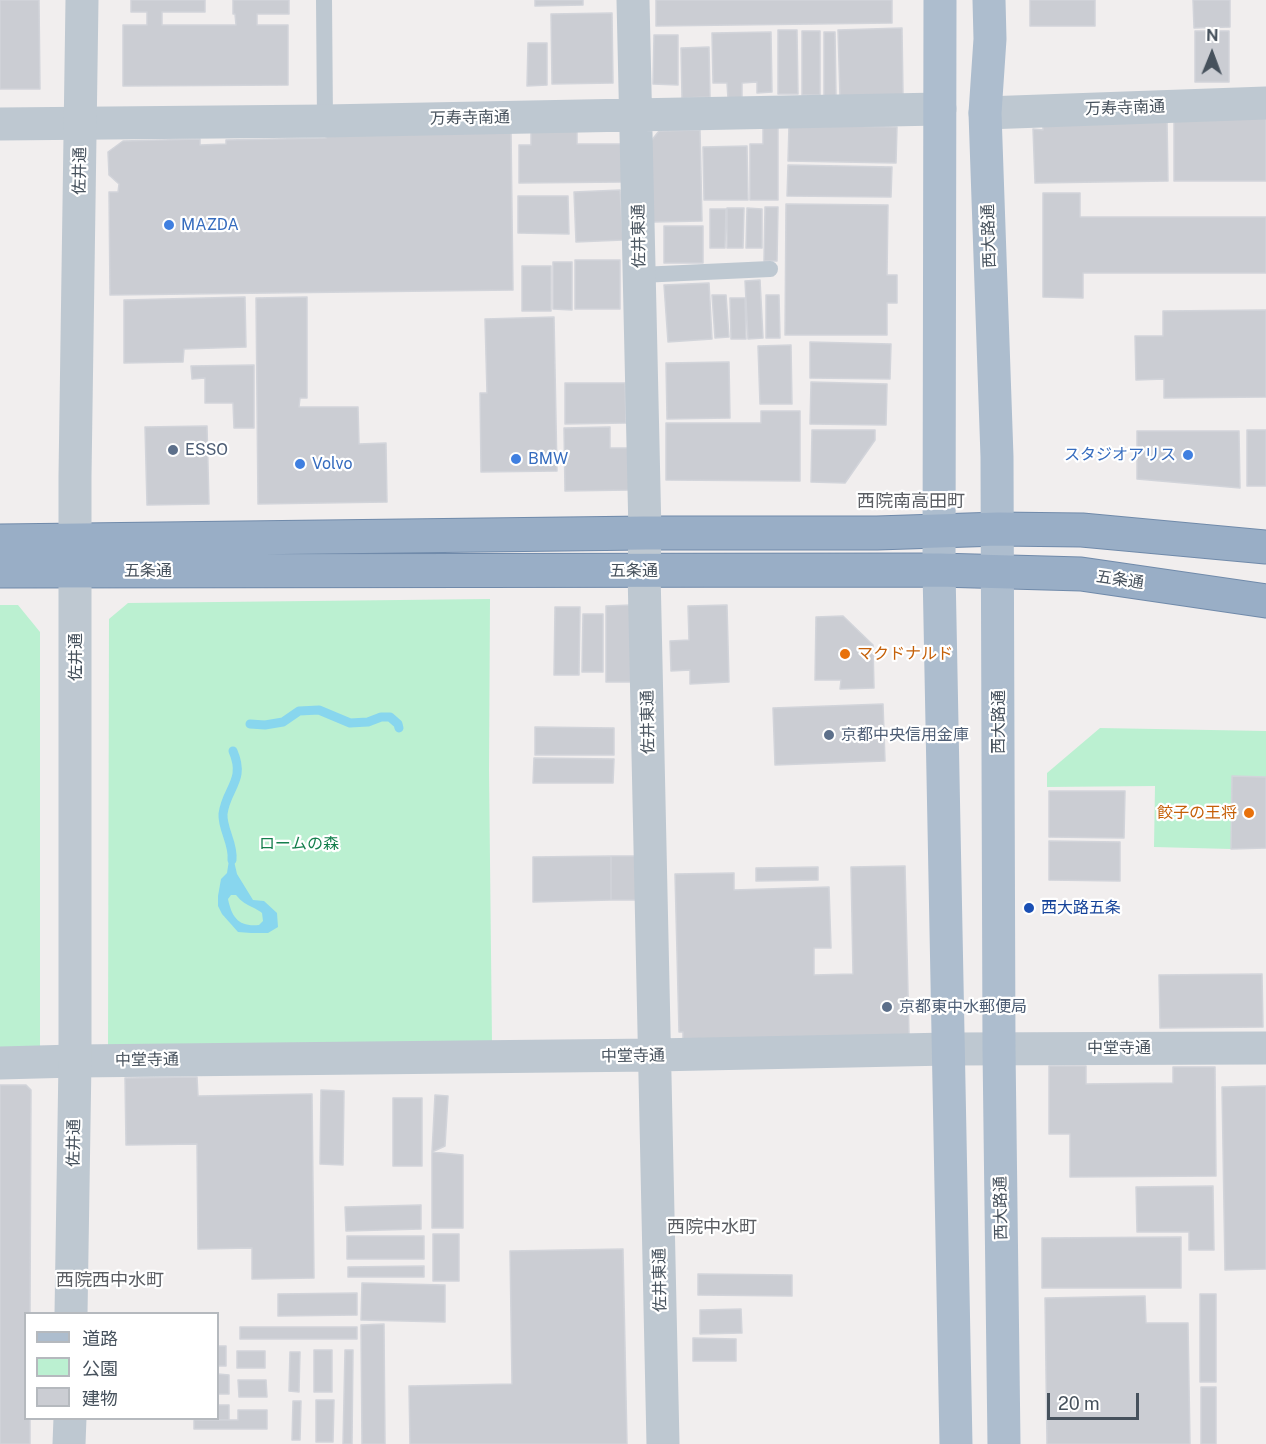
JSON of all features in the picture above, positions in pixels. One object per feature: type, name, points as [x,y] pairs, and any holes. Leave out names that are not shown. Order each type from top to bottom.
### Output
[{"type":"highway","name":"五条通","points":[[0,571],[75,556],[645,533],[1082,530],[1266,546]]},
{"type":"highway","name":"五条通","points":[[0,541],[75,556],[644,571],[939,570],[1081,574],[1266,601]]},
{"type":"main road","points":[[939,0],[939,570],[956,1444]]},
{"type":"main road","name":"西大路通","points":[[989,0],[990,39],[985,113],[997,458],[999,1049],[1004,1444]]},
{"type":"street","name":"佐井通","points":[[71,1312],[75,1061],[75,556],[82,0]]},
{"type":"street","name":"佐井東通","points":[[633,0],[663,1444]]},
{"type":"street","name":"万寿寺南通","points":[[985,113],[1266,103]]},
{"type":"street","name":"万寿寺南通","points":[[0,124],[325,121],[940,109]]},
{"type":"street","name":"中堂寺通","points":[[0,1063],[949,1049],[1266,1048]]},
{"type":"street","points":[[69,1444],[70,1420]]},
{"type":"lane","points":[[324,0],[325,121]]},
{"type":"lane","points":[[639,275],[770,269]]},
{"type":"green space","name":"ロームの森","points":[[490,599],[492,1043],[108,1046],[109,619],[128,603]]},
{"type":"green space","points":[[0,605],[18,605],[40,632],[40,1048],[0,1048]]},
{"type":"green space","points":[[1100,728],[1266,731],[1266,777],[1232,777],[1231,849],[1154,847],[1155,786],[1047,787],[1047,773]]},
{"type":"water","points":[[229,860],[234,861],[237,874],[253,900],[264,901],[277,913],[278,927],[268,933],[238,932],[218,906],[221,879],[227,873]],"holes":[[[231,895],[236,895],[262,913],[263,921],[259,925],[241,923],[237,920],[228,899]]]},
{"type":"building","points":[[0,0],[39,0],[40,89],[0,89]]},
{"type":"building","points":[[131,0],[205,0],[205,12],[162,12],[162,25],[236,25],[233,0],[289,0],[289,14],[257,14],[257,25],[288,25],[288,85],[123,86],[123,25],[147,25],[147,12],[131,12]]},
{"type":"building","points":[[535,0],[583,0],[583,5],[535,6]]},
{"type":"building","points":[[656,0],[892,0],[892,23],[656,26]]},
{"type":"building","points":[[1030,0],[1095,0],[1095,26],[1030,26]]},
{"type":"building","points":[[1193,0],[1230,0],[1230,27],[1194,28]]},
{"type":"building","points":[[612,13],[613,83],[552,84],[551,14]]},
{"type":"building","points":[[902,28],[903,95],[840,97],[838,30]]},
{"type":"building","points":[[778,30],[797,30],[798,94],[778,94]]},
{"type":"building","points":[[802,31],[820,31],[820,95],[802,95]]},
{"type":"building","points":[[1195,31],[1229,31],[1229,82],[1195,82]]},
{"type":"building","points":[[771,32],[772,92],[757,93],[757,82],[742,83],[742,98],[728,99],[727,83],[713,83],[712,33]]},
{"type":"building","points":[[824,32],[835,32],[836,96],[824,96]]},
{"type":"building","points":[[654,35],[678,35],[678,85],[653,84]]},
{"type":"building","points":[[528,43],[547,43],[547,85],[527,86]]},
{"type":"building","points":[[709,47],[710,97],[682,98],[681,48]]},
{"type":"building","points":[[1174,118],[1266,118],[1266,181],[1174,181]]},
{"type":"building","points":[[1167,119],[1168,181],[1035,183],[1033,129],[1043,130],[1043,120]]},
{"type":"building","points":[[763,125],[778,125],[778,200],[750,200],[750,144],[763,144]]},
{"type":"building","points":[[789,125],[897,127],[896,163],[788,161]]},
{"type":"building","points":[[531,129],[577,129],[577,144],[622,144],[623,182],[519,183],[519,145],[531,145]]},
{"type":"building","points":[[700,130],[702,221],[653,222],[651,141],[659,131]]},
{"type":"building","points":[[511,131],[513,290],[110,295],[109,192],[118,192],[119,184],[109,175],[108,152],[123,141],[200,139],[200,145],[226,144],[226,140],[326,138],[326,132]]},
{"type":"building","points":[[747,146],[748,200],[704,200],[703,147]]},
{"type":"building","points":[[788,165],[892,167],[891,197],[787,196]]},
{"type":"building","points":[[620,190],[623,240],[576,242],[574,192]]},
{"type":"building","points":[[1043,193],[1080,193],[1080,217],[1266,217],[1266,273],[1083,273],[1083,298],[1043,297]]},
{"type":"building","points":[[518,196],[568,196],[569,234],[518,233]]},
{"type":"building","points":[[786,204],[888,205],[887,275],[897,275],[897,303],[887,303],[887,335],[785,335]]},
{"type":"building","points":[[765,207],[778,207],[777,261],[764,261]]},
{"type":"building","points":[[727,208],[744,208],[743,248],[727,248]]},
{"type":"building","points":[[747,208],[762,209],[762,248],[746,248]]},
{"type":"building","points":[[710,209],[726,209],[725,248],[710,248]]},
{"type":"building","points":[[664,226],[703,226],[703,263],[664,263]]},
{"type":"building","points":[[575,260],[620,260],[620,309],[575,309]]},
{"type":"building","points":[[553,262],[572,262],[572,310],[553,309]]},
{"type":"building","points":[[522,266],[551,266],[551,311],[522,311]]},
{"type":"building","points":[[760,280],[763,338],[748,339],[745,281]]},
{"type":"building","points":[[709,283],[712,339],[668,342],[664,285]]},
{"type":"building","points":[[712,295],[726,295],[729,337],[715,338]]},
{"type":"building","points":[[766,295],[779,295],[780,338],[766,338]]},
{"type":"building","points":[[245,297],[246,347],[184,349],[183,362],[124,363],[124,300]]},
{"type":"building","points":[[307,297],[307,398],[300,398],[299,407],[358,407],[359,444],[386,443],[387,502],[258,504],[256,298]]},
{"type":"building","points":[[730,298],[745,298],[746,339],[731,339]]},
{"type":"building","points":[[1266,310],[1266,397],[1164,398],[1164,379],[1136,380],[1135,336],[1163,336],[1163,311]]},
{"type":"building","points":[[554,317],[557,471],[481,472],[480,393],[487,393],[485,319]]},
{"type":"building","points":[[810,342],[891,344],[890,379],[810,378]]},
{"type":"building","points":[[791,345],[792,404],[760,404],[758,346]]},
{"type":"building","points":[[729,362],[730,418],[667,419],[666,363]]},
{"type":"building","points":[[254,365],[254,428],[234,428],[233,403],[205,403],[205,378],[192,379],[191,366]]},
{"type":"building","points":[[811,382],[887,384],[886,425],[810,424]]},
{"type":"building","points":[[565,383],[625,383],[626,423],[565,424]]},
{"type":"building","points":[[761,411],[800,411],[800,481],[666,480],[666,423],[761,423]]},
{"type":"building","points":[[207,426],[209,504],[147,505],[145,427]]},
{"type":"building","points":[[610,427],[610,448],[630,448],[630,490],[565,491],[564,428]]},
{"type":"building","points":[[812,430],[875,430],[875,440],[845,483],[811,482]]},
{"type":"building","points":[[1247,430],[1266,430],[1266,486],[1247,486]]},
{"type":"building","name":"スタジオアリス","points":[[1137,431],[1239,431],[1240,488],[1137,479]]},
{"type":"building","points":[[632,605],[633,682],[606,682],[606,606]]},
{"type":"building","points":[[727,605],[729,682],[690,684],[690,670],[671,671],[670,641],[689,640],[688,606]]},
{"type":"building","points":[[555,607],[580,607],[579,675],[554,675]]},
{"type":"building","points":[[583,614],[603,614],[603,672],[582,672]]},
{"type":"building","points":[[843,616],[873,645],[874,688],[840,689],[841,680],[815,680],[816,617]]},
{"type":"building","name":"京都中央信用金庫","points":[[883,704],[885,761],[775,765],[773,708]]},
{"type":"building","points":[[535,727],[614,728],[614,755],[535,755]]},
{"type":"building","points":[[534,758],[614,759],[613,783],[533,783]]},
{"type":"building","name":"餃子の王将","points":[[1232,776],[1266,777],[1266,848],[1231,849]]},
{"type":"building","points":[[1049,791],[1125,791],[1124,838],[1049,837]]},
{"type":"building","points":[[1049,841],[1120,842],[1120,881],[1049,880]]},
{"type":"building","points":[[611,856],[611,900],[533,902],[533,857]]},
{"type":"building","points":[[611,856],[638,856],[639,900],[611,900]]},
{"type":"building","points":[[905,866],[909,1035],[683,1041],[683,1032],[679,1032],[675,874],[734,873],[734,890],[829,887],[831,948],[814,948],[814,975],[853,974],[851,867]]},
{"type":"building","points":[[818,867],[818,880],[756,881],[756,868]]},
{"type":"building","points":[[1262,974],[1263,1027],[1160,1028],[1159,975]]},
{"type":"building","points":[[1049,1066],[1086,1066],[1086,1084],[1173,1083],[1173,1067],[1215,1067],[1216,1176],[1070,1177],[1070,1134],[1049,1134]]},
{"type":"building","points":[[197,1077],[198,1096],[312,1094],[314,1278],[252,1279],[252,1248],[198,1249],[197,1144],[126,1145],[125,1078]]},
{"type":"building","points":[[0,1085],[26,1085],[31,1090],[30,1312],[24,1312],[24,1420],[30,1420],[30,1444],[0,1444]]},
{"type":"building","points":[[1266,1086],[1266,1269],[1225,1270],[1222,1087]]},
{"type":"building","points":[[321,1090],[344,1091],[343,1165],[320,1164]]},
{"type":"building","points":[[435,1095],[448,1096],[445,1146],[432,1152]]},
{"type":"building","points":[[393,1098],[422,1098],[422,1166],[393,1166]]},
{"type":"building","points":[[432,1152],[463,1155],[463,1228],[432,1228]]},
{"type":"building","points":[[1213,1186],[1214,1250],[1189,1250],[1189,1232],[1137,1232],[1136,1187]]},
{"type":"building","points":[[421,1205],[421,1229],[346,1231],[345,1207]]},
{"type":"building","points":[[433,1234],[459,1234],[459,1281],[433,1281]]},
{"type":"building","points":[[347,1236],[424,1236],[424,1259],[347,1259]]},
{"type":"building","points":[[1181,1237],[1181,1288],[1042,1288],[1042,1238]]},
{"type":"building","points":[[623,1249],[627,1444],[410,1444],[409,1386],[512,1384],[510,1251]]},
{"type":"building","points":[[424,1266],[424,1277],[348,1277],[348,1267]]},
{"type":"building","points":[[698,1274],[792,1275],[792,1296],[698,1295]]},
{"type":"building","points":[[362,1283],[445,1285],[445,1322],[361,1320]]},
{"type":"building","points":[[357,1293],[357,1315],[278,1316],[278,1294]]},
{"type":"building","points":[[1200,1294],[1216,1294],[1216,1382],[1200,1382]]},
{"type":"building","points":[[1145,1296],[1146,1323],[1188,1323],[1190,1444],[1047,1444],[1045,1298]]},
{"type":"building","points":[[741,1309],[742,1333],[700,1334],[700,1310]]},
{"type":"building","points":[[384,1324],[385,1444],[362,1444],[361,1325]]},
{"type":"building","points":[[240,1327],[357,1327],[357,1339],[240,1339]]},
{"type":"building","points":[[693,1338],[736,1339],[736,1361],[693,1361]]},
{"type":"building","points":[[219,1346],[226,1346],[226,1366],[219,1366]]},
{"type":"building","points":[[314,1350],[332,1350],[332,1392],[314,1392]]},
{"type":"building","points":[[345,1350],[353,1350],[352,1444],[343,1444]]},
{"type":"building","points":[[237,1351],[265,1351],[265,1368],[237,1368]]},
{"type":"building","points":[[290,1352],[300,1352],[299,1392],[289,1391]]},
{"type":"building","points":[[219,1374],[229,1375],[229,1394],[219,1394]]},
{"type":"building","points":[[238,1380],[266,1380],[267,1397],[239,1397]]},
{"type":"building","points":[[1201,1387],[1216,1387],[1216,1444],[1201,1444]]},
{"type":"building","points":[[316,1400],[334,1400],[333,1442],[316,1442]]},
{"type":"building","points":[[293,1401],[301,1401],[300,1440],[292,1440]]},
{"type":"building","points":[[219,1405],[229,1405],[229,1420],[219,1420]]},
{"type":"building","points":[[238,1410],[267,1410],[267,1429],[194,1429],[194,1420],[238,1420]]},
{"type":"waterway","points":[[250,724],[265,725],[283,722],[299,711],[319,710],[350,723],[390,717],[399,728]]},
{"type":"waterway","points":[[232,860],[223,814],[236,777],[236,761],[233,751]]},
{"type":"place","name":"MAZDA","points":[[169,225]]},
{"type":"place","name":"ESSO","points":[[173,450]]},
{"type":"place","name":"スタジオアリス","points":[[1188,455]]},
{"type":"place","name":"BMW","points":[[516,459]]},
{"type":"place","name":"Volvo","points":[[300,464]]},
{"type":"place","name":"マクドナルド","points":[[845,654]]},
{"type":"place","name":"京都中央信用金庫","points":[[829,735]]},
{"type":"place","name":"餃子の王将","points":[[1249,813]]},
{"type":"place","name":"西大路五条","points":[[1029,908]]},
{"type":"place","name":"京都東中水郵便局","points":[[887,1007]]},
{"type":"district","name":"西院南高田町","points":[[911,501]]},
{"type":"district","name":"西院中水町","points":[[712,1227]]},
{"type":"district","name":"西院西中水町","points":[[110,1280]]}]
